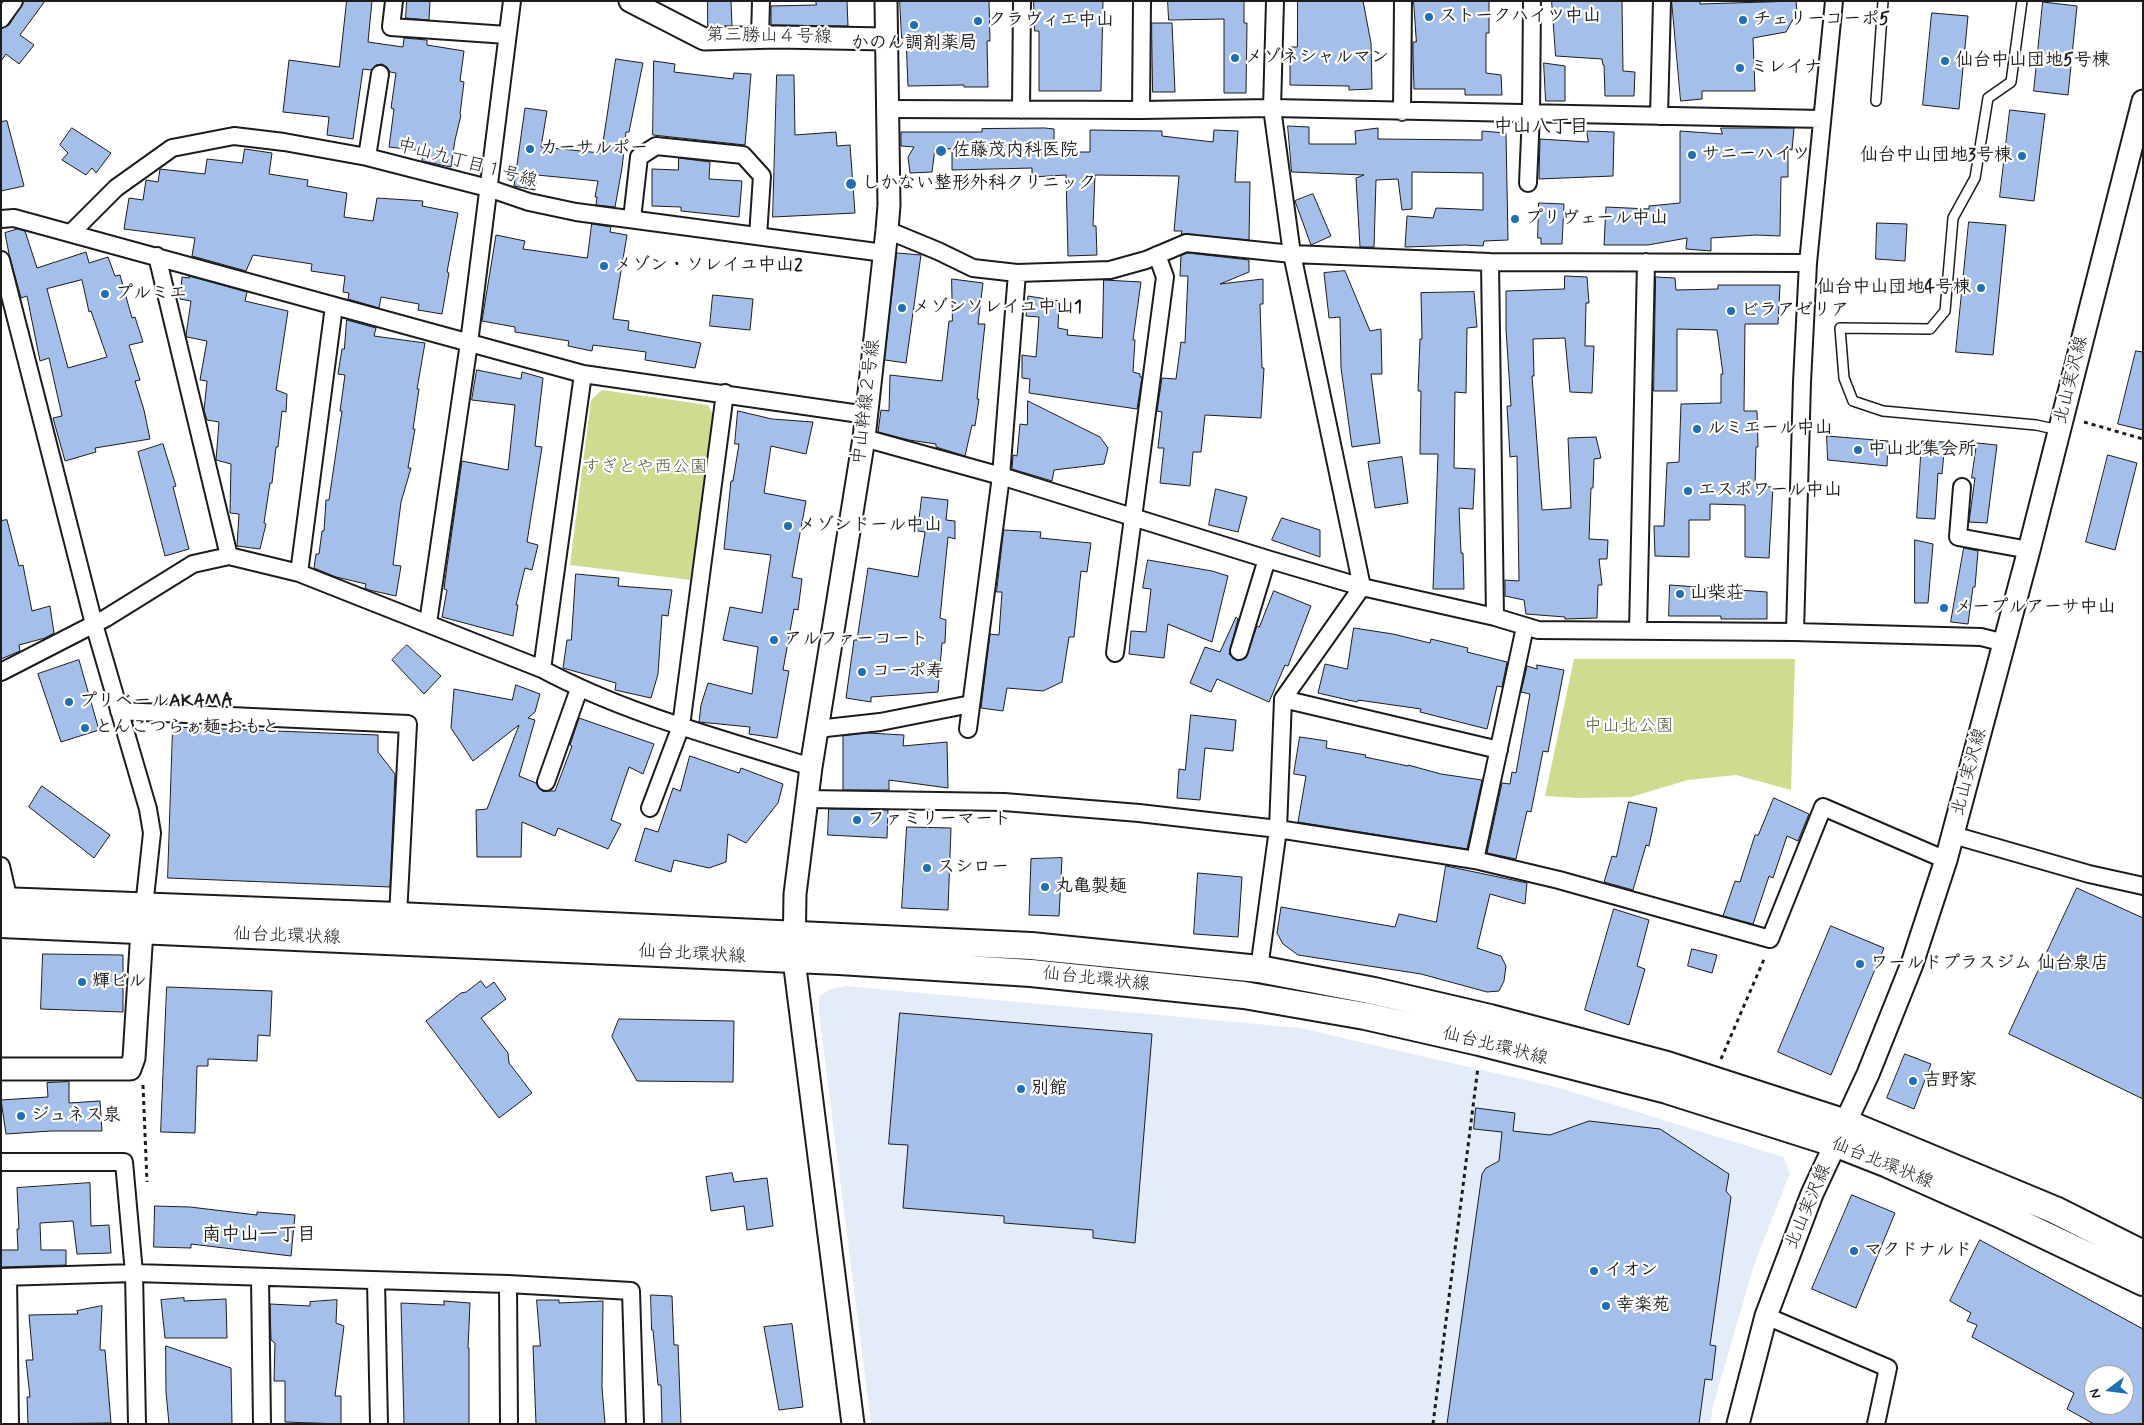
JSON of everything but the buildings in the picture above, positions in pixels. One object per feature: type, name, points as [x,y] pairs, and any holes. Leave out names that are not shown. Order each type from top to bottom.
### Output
[{"type":"main road","name":"仙台北環状線","points":[[4,908],[143,919],[794,947],[1031,946],[1259,968],[1383,994],[1527,1028],[1667,1065],[1841,1134],[2055,1210],[2143,1254]]},
{"type":"main road","name":"仙台北環状線","points":[[143,919],[398,916],[794,947],[1244,995],[1365,1016],[1479,1042],[1841,1134],[1888,1164],[1998,1213],[2143,1282]]},
{"type":"street","points":[[1,20],[14,1]]},
{"type":"street","points":[[394,1],[391,27],[507,35]]},
{"type":"street","points":[[428,623],[468,343],[512,1]]},
{"type":"street","name":"第三勝山４号線","points":[[630,1],[704,39],[886,39]]},
{"type":"street","points":[[760,1],[760,38]]},
{"type":"street","name":"中山幹線２号線","points":[[853,1424],[794,947],[795,894],[811,767],[864,438],[888,230],[886,1]]},
{"type":"street","points":[[1021,110],[1022,1]]},
{"type":"street","points":[[1141,110],[1142,1]]},
{"type":"street","points":[[1259,968],[1278,829],[1283,699],[1362,586],[1292,254],[1272,108],[1276,1]]},
{"type":"street","points":[[1402,112],[1403,1]]},
{"type":"street","points":[[1528,183],[1532,1]]},
{"type":"street","points":[[1659,116],[1662,1]]},
{"type":"street","points":[[1795,632],[1808,263],[1834,1]]},
{"type":"street","points":[[367,157],[380,74]]},
{"type":"street","name":"北山実沢線","points":[[1738,1424],[1766,1316],[1812,1194],[1868,1074],[1912,964],[1946,860],[2005,643],[2143,101]]},
{"type":"street","points":[[887,109],[1141,110],[1272,108],[1822,119]]},
{"type":"street","name":"中山九丁目１号線","points":[[71,233],[116,188],[172,148],[234,136],[284,142],[367,157],[488,188],[530,202],[576,212],[884,253]]},
{"type":"street","points":[[632,219],[639,157],[656,146],[743,155],[762,176],[758,236]]},
{"type":"street","points":[[1,219],[14,218],[71,233],[582,374],[867,415]]},
{"type":"street","points":[[888,230],[973,268],[1017,273],[1110,270],[1157,256],[1186,243],[1292,254],[1490,262],[1808,263]]},
{"type":"street","points":[[157,256],[229,556]]},
{"type":"street","points":[[1115,653],[1165,277],[1157,256]]},
{"type":"street","points":[[1,260],[94,624],[148,809],[152,833],[143,919],[134,1058],[130,1069],[1,1069]]},
{"type":"street","points":[[1490,262],[1495,617]]},
{"type":"street","points":[[1638,631],[1646,262]]},
{"type":"street","points":[[968,729],[1001,476],[1017,273]]},
{"type":"street","points":[[299,573],[334,306]]},
{"type":"street","points":[[542,669],[582,374]]},
{"type":"street","points":[[650,808],[681,726],[725,394]]},
{"type":"street","points":[[864,438],[1001,476],[1267,559],[1362,586],[1495,617],[1538,630],[1981,636],[2005,643]]},
{"type":"street","points":[[1962,486],[1958,537],[2029,550]]},
{"type":"street","points":[[1,672],[94,624],[193,564],[229,556],[299,573],[542,669],[579,689],[681,726],[811,767]]},
{"type":"street","points":[[1239,650],[1267,559]]},
{"type":"street","points":[[1475,860],[1525,627]]},
{"type":"street","points":[[546,782],[579,689]]},
{"type":"street","points":[[1283,699],[1499,750]]},
{"type":"street","points":[[817,729],[880,722],[971,704]]},
{"type":"street","points":[[119,711],[408,724],[398,916]]},
{"type":"street","points":[[807,799],[1004,802],[1140,813],[1278,829],[1475,860],[1559,880],[1770,940],[1823,807],[1946,860]]},
{"type":"street","points":[[1953,835],[2089,874],[2143,886]]},
{"type":"street","points":[[1,866],[4,908]]},
{"type":"street","points":[[1,1162],[124,1162],[134,1273],[137,1424]]},
{"type":"street","points":[[10,1424],[6,1391],[5,1277],[134,1273],[508,1284],[631,1291],[635,1424]]},
{"type":"street","points":[[260,1277],[262,1424]]},
{"type":"street","points":[[376,1280],[379,1424]]},
{"type":"street","points":[[508,1284],[509,1424]]},
{"type":"street","points":[[1766,1316],[1888,1368],[1876,1424]]},
{"type":"lane","points":[[1876,101],[1883,1]]},
{"type":"lane","points":[[2022,1],[2011,82],[1988,98],[1975,178],[1953,218],[1945,311],[1930,329],[1840,328],[1844,378],[1853,400],[1883,412],[2036,425],[2060,430]]},
{"type":"path","points":[[2084,422],[2143,439]]},
{"type":"path","points":[[1719,1063],[1770,940]]},
{"type":"path","points":[[1433,1424],[1479,1058]]},
{"type":"shaded area","points":[[846,986],[1300,1028],[1560,1088],[1783,1157],[1790,1173],[1754,1265],[1713,1406],[1710,1424],[871,1424],[819,1013],[819,997],[828,990]]},
{"type":"green space","name":"すぎとや西公園","points":[[602,390],[708,405],[716,420],[690,580],[570,565],[591,400]]},
{"type":"green space","name":"中山北公園","points":[[1574,659],[1795,659],[1791,790],[1736,775],[1688,780],[1631,797],[1577,798],[1545,796]]},
{"type":"place","name":"ストークハイツ中山","points":[[1429,17]]},
{"type":"place","name":"チェリーコーポ5","points":[[1743,20]]},
{"type":"place","name":"クラヴィエ中山","points":[[978,21]]},
{"type":"place","name":"かのん調剤薬局","points":[[914,25]]},
{"type":"place","name":"メゾネシャルマン","points":[[1235,58]]},
{"type":"place","name":"仙台中山団地5号棟","points":[[1945,61]]},
{"type":"place","name":"ミレイナ","points":[[1740,68]]},
{"type":"place","name":"カーサルポー","points":[[530,149]]},
{"type":"place","name":"佐藤茂内科医院","points":[[941,151]]},
{"type":"place","name":"サニーハイツ","points":[[1692,155]]},
{"type":"place","name":"仙台中山団地3号棟","points":[[2022,156]]},
{"type":"place","name":"しかない整形外科クリニック","points":[[851,184]]},
{"type":"place","name":"プリヴェール中山","points":[[1515,219]]},
{"type":"place","name":"メゾン・ソレイユ中山2","points":[[604,266]]},
{"type":"place","name":"仙台中山団地4号棟","points":[[1981,288]]},
{"type":"place","name":"プルミエ","points":[[105,294]]},
{"type":"place","name":"メゾンソレイユ中山1","points":[[902,308]]},
{"type":"place","name":"ビラアゼリア","points":[[1731,311]]},
{"type":"place","name":"ルミエール中山","points":[[1697,429]]},
{"type":"place","name":"中山北集会所","points":[[1858,450]]},
{"type":"place","name":"エスポワール中山","points":[[1688,491]]},
{"type":"place","name":"メゾンドール中山","points":[[788,526]]},
{"type":"place","name":"山柴荘","points":[[1680,594]]},
{"type":"place","name":"メープルアーサ中山","points":[[1944,608]]},
{"type":"place","name":"アルファーコート","points":[[774,640]]},
{"type":"place","name":"コーポ寿","points":[[862,672]]},
{"type":"place","name":"プリベールAKAMA","points":[[69,702]]},
{"type":"place","name":"とんこつらぁ麺 おもと","points":[[85,728]]},
{"type":"place","name":"ファミリーマート","points":[[857,820]]},
{"type":"place","name":"スシロー","points":[[927,868]]},
{"type":"place","name":"丸亀製麺","points":[[1045,887]]},
{"type":"place","name":"ワールドプラスジム 仙台泉店","points":[[1860,964]]},
{"type":"place","name":"輝ビル","points":[[82,982]]},
{"type":"place","name":"吉野家","points":[[1913,1081]]},
{"type":"place","name":"別館","points":[[1021,1089]]},
{"type":"place","name":"ジュネス泉","points":[[21,1116]]},
{"type":"place","name":"マクドナルド","points":[[1854,1251]]},
{"type":"place","name":"イオン","points":[[1594,1271]]},
{"type":"place","name":"幸楽苑","points":[[1606,1306]]},
{"type":"district","name":"中山八丁目","points":[[1541,128]]},
{"type":"district","name":"南中山一丁目","points":[[259,1236]]}]
